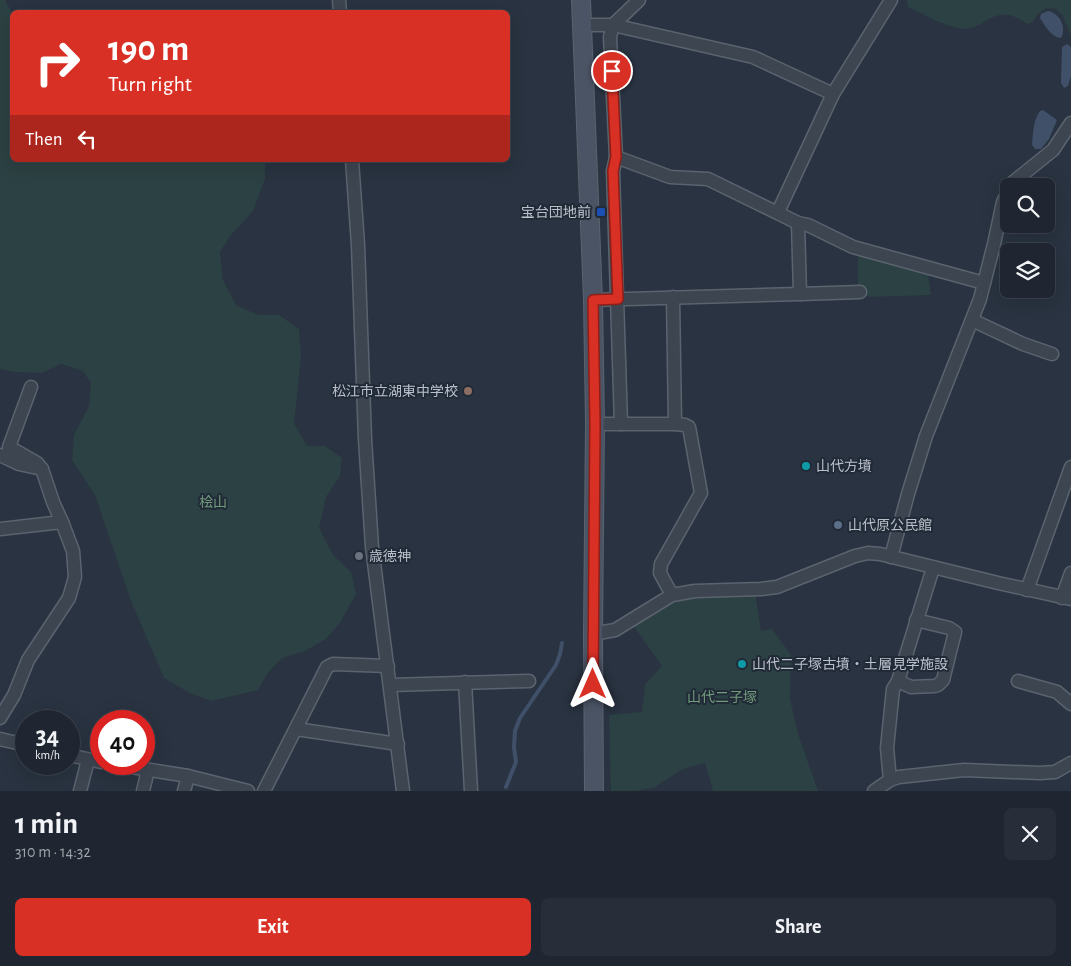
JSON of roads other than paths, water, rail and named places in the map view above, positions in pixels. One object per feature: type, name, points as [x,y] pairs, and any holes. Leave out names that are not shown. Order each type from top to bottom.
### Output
[{"type":"street","points":[[582,0],[593,300],[595,424],[592,634],[594,791]]},
{"type":"street","points":[[621,424],[613,171],[616,157],[610,37],[612,26],[639,0]]},
{"type":"street","points":[[778,212],[833,94],[891,0]]},
{"type":"street","points":[[583,26],[612,26],[753,57],[833,94]]},
{"type":"street","points":[[1018,178],[1053,150],[1071,123]]},
{"type":"street","points":[[616,157],[670,177],[708,179],[798,223],[853,247],[984,283]]},
{"type":"street","points":[[352,162],[358,245],[365,439],[372,547],[404,791]]},
{"type":"street","points":[[891,557],[926,436],[972,320],[984,283],[1000,215]]},
{"type":"street","points":[[798,223],[800,294]]},
{"type":"street","points":[[593,300],[860,292]]},
{"type":"street","points":[[672,297],[674,424]]},
{"type":"street","points":[[972,320],[1023,344],[1052,354]]},
{"type":"street","points":[[0,718],[14,695],[28,660],[69,598],[75,577],[73,551],[42,470],[37,463],[9,447],[31,387]]},
{"type":"street","points":[[595,424],[674,424],[685,425],[689,428],[702,493],[661,564],[660,573],[672,594]]},
{"type":"street","points":[[0,455],[19,464],[42,470]]},
{"type":"street","points":[[1027,590],[1071,467]]},
{"type":"street","points":[[0,529],[62,522]]},
{"type":"street","points":[[592,634],[615,630],[672,594],[694,591],[777,587],[855,556],[874,553],[1066,598],[1071,573]]},
{"type":"street","points":[[890,780],[887,748],[893,689],[898,682],[933,568]]},
{"type":"street","points":[[898,682],[912,687],[935,686],[942,680],[955,632],[949,628],[916,620]]},
{"type":"street","points":[[264,791],[327,667],[333,664],[388,666]]},
{"type":"street","points":[[390,684],[529,681]]},
{"type":"street","points":[[1018,681],[1057,692],[1071,704]]},
{"type":"street","points":[[465,682],[471,791]]},
{"type":"street","points":[[296,729],[398,744]]},
{"type":"street","points":[[0,739],[15,742]]},
{"type":"street","points":[[80,758],[88,760],[80,791]]},
{"type":"street","points":[[874,791],[890,780],[899,777],[950,771],[1055,772],[1071,763]]},
{"type":"street","points":[[155,771],[188,776],[248,791]]},
{"type":"street","points":[[143,791],[147,775]]},
{"type":"street","points":[[184,791],[188,776]]},
{"type":"water","points":[[1048,11],[1059,18],[1063,26],[1061,38],[1051,33],[1040,18],[1041,14]]},
{"type":"water","points":[[1067,44],[1071,47],[1071,76],[1068,86],[1064,88],[1061,83],[1062,47]]},
{"type":"water","points":[[1043,110],[1057,120],[1049,139],[1041,149],[1035,149],[1032,145],[1034,127],[1040,111]]},
{"type":"waterway","points":[[506,787],[516,762],[514,747],[515,731],[520,718],[556,665],[562,643]]},
{"type":"place","name":"宝台団地前","points":[[601,212]]},
{"type":"place","name":"松江市立湖東中学校","points":[[468,391]]},
{"type":"place","name":"山代方墳","points":[[806,466]]},
{"type":"place","name":"山代原公民館","points":[[838,525]]},
{"type":"place","name":"歳徳神","points":[[359,556]]},
{"type":"place","name":"山代二子塚古墳・土層見学施設","points":[[742,664]]},
{"type":"park label","name":"桧山","points":[[213,502]]},
{"type":"park label","name":"山代二子塚","points":[[722,697]]}]
